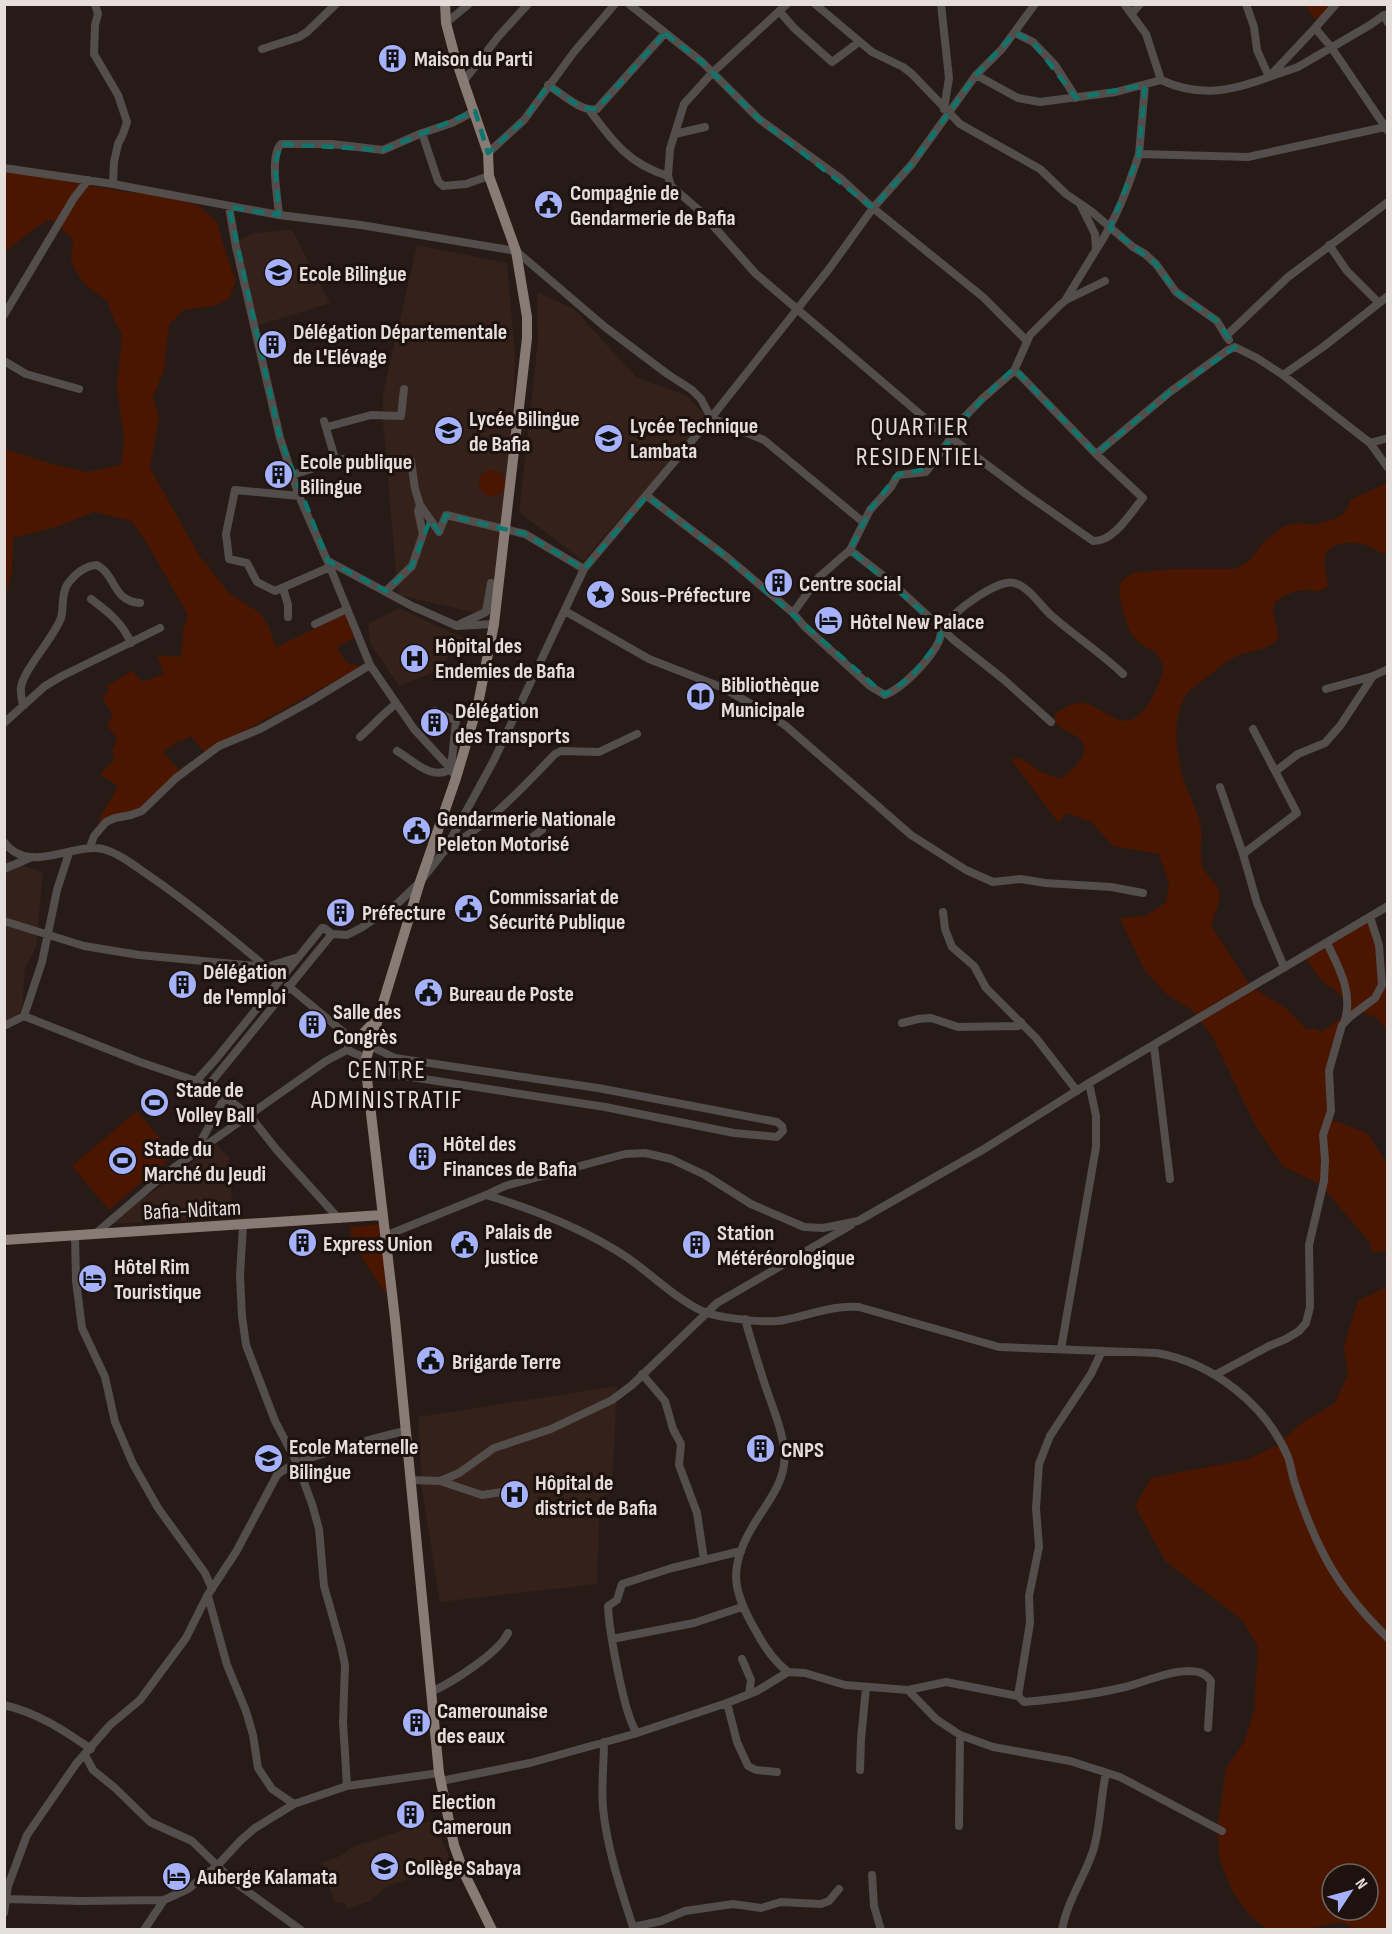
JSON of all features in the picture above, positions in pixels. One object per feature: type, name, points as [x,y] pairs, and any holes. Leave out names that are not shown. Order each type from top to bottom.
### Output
[{"type":"main road","points":[[445,4],[446,23],[463,82],[488,153],[489,176],[516,250],[527,317],[527,338],[494,624],[478,704],[454,774],[365,1062],[406,1431],[440,1777],[454,1845],[464,1873],[492,1929]]},
{"type":"main road","points":[[355,1037],[378,1017]]},
{"type":"main road","name":"Bafia-Nditam","points":[[4,1240],[382,1215]]},
{"type":"street","points":[[95,4],[98,14],[95,25],[94,54],[118,95],[127,122],[116,153],[113,184]]},
{"type":"street","points":[[262,49],[299,38],[336,4]]},
{"type":"street","points":[[446,23],[469,4]]},
{"type":"street","points":[[463,82],[498,37],[528,4]]},
{"type":"street","points":[[488,153],[524,120],[548,85],[615,4]]},
{"type":"street","points":[[629,4],[713,72],[759,119],[840,178],[873,208],[983,297],[1027,341]]},
{"type":"street","points":[[815,4],[877,55],[903,67],[912,74],[960,124],[1040,169],[1066,194],[1156,264],[1176,292],[1217,321],[1235,347],[1257,358],[1282,375],[1370,443],[1388,468]]},
{"type":"street","points":[[941,4],[949,78],[946,111]]},
{"type":"street","points":[[196,1081],[322,928],[332,934],[346,935],[361,928],[398,903],[420,882],[445,849],[494,759],[584,569],[711,418],[798,309],[873,208],[912,164],[946,111],[976,75],[1002,49],[1035,4]]},
{"type":"street","points":[[1124,4],[1146,34],[1161,80]]},
{"type":"street","points":[[1132,13],[1140,4]]},
{"type":"street","points":[[1246,4],[1254,27],[1257,50],[1269,77]]},
{"type":"street","points":[[1269,77],[1336,4]]},
{"type":"street","points":[[976,75],[1018,98],[1030,101],[1051,102],[1076,98],[1161,80],[1196,90],[1212,92],[1227,90],[1292,70],[1331,46],[1386,19],[1379,4]]},
{"type":"street","points":[[859,42],[832,62],[794,28],[784,8],[713,72],[684,104],[670,149],[668,176],[675,190],[700,211],[756,274],[948,436],[1093,541],[1100,541],[1118,528],[1143,498],[1014,371]]},
{"type":"street","points":[[1139,154],[1248,157],[1386,129],[1331,46],[1315,28]]},
{"type":"street","points":[[590,111],[603,103],[664,33]]},
{"type":"street","points":[[1015,33],[1033,42],[1047,57],[1076,98]]},
{"type":"street","points":[[548,85],[590,111],[606,133],[629,157],[649,170],[668,176]]},
{"type":"street","points":[[793,613],[819,577],[850,550],[863,522],[896,478],[899,475],[926,472],[951,431],[1000,381],[1014,371],[1027,341],[1066,300],[1110,228],[1125,195],[1139,154],[1145,85]]},
{"type":"street","points":[[279,215],[275,164],[276,151],[281,144],[332,144],[383,150],[452,123],[475,111]]},
{"type":"street","points":[[675,134],[705,127]]},
{"type":"street","points":[[422,133],[438,181],[443,186],[466,184],[489,176]]},
{"type":"street","points":[[4,168],[113,184],[229,207],[362,225],[516,250],[605,327],[692,390],[701,399],[711,418],[764,441],[863,522]]},
{"type":"street","points":[[4,315],[74,198],[88,180]]},
{"type":"street","points":[[1226,336],[1281,284],[1388,202]]},
{"type":"street","points":[[1080,204],[1095,234],[1096,250]]},
{"type":"street","points":[[229,207],[248,305],[280,438],[299,496],[370,665],[414,729],[454,774]]},
{"type":"street","points":[[1329,245],[1347,271],[1378,302]]},
{"type":"street","points":[[1066,300],[1105,281]]},
{"type":"street","points":[[1282,375],[1323,347],[1388,296]]},
{"type":"street","points":[[1096,454],[1170,392],[1235,347]]},
{"type":"street","points":[[4,361],[26,374],[79,389]]},
{"type":"street","points":[[292,476],[339,461],[326,424],[371,415],[401,416],[404,389]]},
{"type":"street","points":[[1370,443],[1388,438]]},
{"type":"street","points":[[411,461],[414,489],[420,505],[439,532],[447,515],[494,528],[504,528],[525,534],[584,569]]},
{"type":"street","points":[[299,496],[235,490],[226,534],[229,559],[247,563],[257,582],[275,591],[329,564]]},
{"type":"street","points":[[646,496],[728,558],[793,613],[804,626],[870,686],[885,695],[900,688],[911,677],[939,641],[942,628],[963,607],[1006,582],[1012,582],[1026,589],[1053,617],[1124,674]]},
{"type":"street","points":[[386,591],[412,566],[418,553],[419,542],[423,534],[418,511],[420,505]]},
{"type":"street","points":[[850,550],[890,581],[955,641],[1002,678],[1051,722]]},
{"type":"street","points":[[329,564],[457,626],[494,624]]},
{"type":"street","points":[[23,706],[21,688],[24,679],[61,618],[65,589],[80,571],[97,565],[124,599],[132,603],[140,603]]},
{"type":"street","points":[[457,626],[486,612],[490,583]]},
{"type":"street","points":[[283,588],[288,605],[288,617]]},
{"type":"street","points":[[91,598],[118,619],[131,643]]},
{"type":"street","points":[[315,624],[347,609]]},
{"type":"street","points":[[565,611],[648,659],[721,687],[762,710],[786,726],[910,835],[966,870],[993,882],[1021,879],[1045,883],[1111,887],[1143,893]]},
{"type":"street","points":[[4,723],[45,686],[160,628]]},
{"type":"street","points":[[939,641],[955,641]]},
{"type":"street","points":[[90,847],[94,836],[106,822],[142,811],[176,778],[219,746],[260,729],[370,665]]},
{"type":"street","points":[[1326,689],[1374,676],[1388,669]]},
{"type":"street","points":[[1276,771],[1298,754],[1325,743],[1340,726],[1374,676]]},
{"type":"street","points":[[360,737],[375,724],[378,717],[396,704]]},
{"type":"street","points":[[435,711],[456,721],[454,774]]},
{"type":"street","points":[[1244,854],[1297,813],[1253,729]]},
{"type":"street","points":[[445,849],[461,841],[505,806],[555,754],[561,751],[599,752],[637,734]]},
{"type":"street","points":[[397,751],[432,773],[454,774]]},
{"type":"street","points":[[1220,787],[1244,854],[1257,903],[1284,967]]},
{"type":"street","points":[[461,841],[516,846],[530,840],[542,830]]},
{"type":"street","points":[[4,842],[15,853],[32,857]]},
{"type":"street","points":[[4,869],[32,857],[69,853],[90,847],[123,857],[209,919],[355,1037],[369,1042],[370,1046],[395,1058],[598,1088],[777,1122],[782,1126],[783,1131],[777,1137],[734,1133],[605,1107],[398,1076],[365,1062],[364,1058],[347,1050]]},
{"type":"street","points":[[4,1026],[24,1016],[42,962],[57,890],[69,853]]},
{"type":"street","points":[[440,1481],[459,1473],[494,1448],[551,1429],[612,1400],[726,1297],[984,1149],[1089,1083],[1388,906]]},
{"type":"street","points":[[943,912],[945,929],[951,947],[974,966],[986,988],[1036,1038],[1077,1091]]},
{"type":"street","points":[[1345,1021],[1375,998],[1382,986],[1379,945],[1370,916]]},
{"type":"street","points":[[4,921],[84,946],[128,954],[266,967],[296,958]]},
{"type":"street","points":[[208,1086],[332,934]]},
{"type":"street","points":[[1215,1375],[1286,1339],[1306,1323],[1310,1307],[1309,1245],[1324,1181],[1323,1135],[1331,1111],[1329,1071],[1348,1005],[1345,983],[1327,943]]},
{"type":"street","points":[[24,1016],[208,1086],[250,1116],[276,1149],[339,1219]]},
{"type":"street","points":[[902,1023],[931,1018],[958,1027],[1018,1026],[1021,1022]]},
{"type":"street","points":[[95,1234],[135,1197],[326,1061],[347,1050],[355,1037]]},
{"type":"street","points":[[1154,1046],[1170,1179]]},
{"type":"street","points":[[1061,1349],[1096,1147],[1096,1116],[1089,1083]]},
{"type":"street","points":[[194,1155],[225,1097]]},
{"type":"street","points":[[385,1236],[505,1186],[625,1154],[645,1153],[671,1159],[705,1175],[751,1204],[804,1227],[823,1228],[858,1221]]},
{"type":"street","points":[[486,1195],[536,1211],[589,1235],[627,1257],[669,1289],[707,1313],[762,1322],[783,1320],[825,1308],[843,1306],[875,1310],[999,1347],[1169,1355],[1215,1375],[1248,1402],[1281,1443],[1320,1548],[1354,1602],[1388,1638]]},
{"type":"street","points":[[243,1225],[240,1276],[246,1345],[275,1421],[297,1463],[312,1504],[319,1529],[324,1586],[345,1665],[344,1722],[347,1786]]},
{"type":"street","points":[[75,1235],[76,1281],[82,1328],[105,1377],[115,1422],[158,1508],[205,1572],[227,1665],[253,1735],[258,1768],[272,1789],[294,1804]]},
{"type":"street","points":[[745,1319],[777,1421],[784,1451],[784,1464],[777,1488],[752,1527],[741,1551],[736,1584],[742,1607],[772,1657],[788,1672]]},
{"type":"street","points":[[1018,1696],[1030,1623],[1029,1596],[1040,1546],[1036,1508],[1039,1464],[1050,1436],[1091,1374],[1102,1351]]},
{"type":"street","points":[[642,1374],[665,1401],[681,1444],[679,1465],[697,1513],[704,1560]]},
{"type":"street","points":[[4,1913],[14,1866],[27,1835],[66,1776],[110,1725],[140,1700],[186,1638],[271,1484],[284,1469],[297,1463],[370,1438],[406,1431]]},
{"type":"street","points":[[411,1480],[440,1481],[482,1495],[509,1491]]},
{"type":"street","points":[[637,1733],[625,1701],[612,1639],[608,1606],[617,1600],[622,1584],[672,1568],[741,1551]]},
{"type":"street","points":[[205,1572],[216,1574],[225,1569]]},
{"type":"street","points":[[612,1639],[694,1623],[742,1607]]},
{"type":"street","points":[[431,1692],[444,1686],[490,1654],[502,1644],[508,1633]]},
{"type":"street","points":[[742,1659],[751,1680],[749,1694]]},
{"type":"street","points":[[7,1899],[164,1900],[188,1889],[217,1866],[255,1828],[294,1804],[347,1786],[440,1777],[530,1763],[637,1733],[726,1703],[749,1694],[788,1672],[805,1673],[831,1682],[866,1688],[908,1690],[946,1682],[1018,1696],[1024,1702],[1063,1699],[1124,1688],[1168,1674],[1199,1672],[1211,1681],[1208,1728]]},
{"type":"street","points":[[860,1770],[866,1688]]},
{"type":"street","points":[[908,1690],[936,1719],[960,1735],[993,1747],[1051,1757],[1137,1784],[1222,1831]]},
{"type":"street","points":[[726,1703],[737,1742],[748,1766],[756,1770],[777,1772]]},
{"type":"street","points":[[4,1705],[44,1718],[88,1752],[93,1770],[116,1788],[150,1822],[192,1841],[254,1898],[302,1929]]},
{"type":"street","points":[[959,1826],[960,1735]]},
{"type":"street","points":[[604,1742],[604,1818],[634,1928],[685,1911],[733,1905],[761,1908],[781,1902],[821,1904],[829,1901],[839,1889]]},
{"type":"street","points":[[1062,1929],[1073,1894],[1088,1866],[1097,1836],[1106,1773]]},
{"type":"street","points":[[872,1875],[874,1906],[881,1929]]},
{"type":"street","points":[[144,1929],[164,1900]]},
{"type":"highlighted area","points":[[665,33],[702,62],[759,119],[873,208],[912,164],[976,75],[1015,33],[1033,42],[1076,98],[1145,85],[1139,154],[1110,228],[1156,264],[1176,292],[1217,321],[1235,347],[1170,392],[1096,454],[1014,368],[947,435],[951,438],[930,468],[897,475],[870,510],[850,550],[942,628],[939,641],[911,677],[885,695],[728,558],[647,496],[584,569],[525,534],[446,515],[439,532],[430,520],[412,566],[386,591],[328,561],[280,438],[229,207],[279,215],[275,164],[281,144],[383,150],[475,111],[488,153],[524,120],[548,85],[582,108],[597,109]]},
{"type":"shaded area","points":[[1305,5],[1336,5],[1320,21],[1313,17]]},
{"type":"shaded area","points":[[5,170],[132,193],[158,193],[199,206],[217,222],[236,281],[229,299],[214,306],[183,310],[169,325],[164,370],[153,397],[159,418],[150,468],[199,555],[229,593],[260,613],[269,627],[276,647],[345,614],[354,638],[337,647],[346,662],[360,667],[205,753],[191,736],[180,740],[163,752],[181,772],[144,806],[101,824],[98,821],[118,786],[100,774],[115,759],[112,752],[117,739],[107,725],[113,715],[102,698],[109,691],[106,687],[132,671],[143,682],[164,674],[157,655],[181,657],[183,631],[188,615],[132,521],[94,512],[56,527],[13,538],[12,572],[5,597],[5,449],[87,472],[121,465],[124,440],[117,387],[122,335],[107,301],[84,284],[71,262],[73,239],[51,219],[35,228],[5,252]]},
{"type":"shaded area","name":"Ecole Bilingue","points":[[292,230],[330,303],[254,327],[234,243],[253,233]]},
{"type":"shaded area","name":"Lycée Bilingue de Bafia","points":[[417,245],[507,263],[515,354],[512,441],[489,616],[398,595],[383,422],[383,393]]},
{"type":"shaded area","name":"Lycée Technique Lambata","points":[[537,292],[574,309],[637,378],[686,395],[708,418],[583,561],[519,512],[538,339]]},
{"type":"shaded area","points":[[492,470],[501,474],[505,483],[501,492],[492,496],[483,492],[479,483],[483,474]]},
{"type":"shaded area","points":[[1387,483],[1387,554],[1356,543],[1339,544],[1330,549],[1325,558],[1328,586],[1318,592],[1296,591],[1275,602],[1273,611],[1279,638],[1270,646],[1231,659],[1188,692],[1179,712],[1176,734],[1183,778],[1200,822],[1202,864],[1220,896],[1212,927],[1251,987],[1286,1008],[1307,1030],[1315,1028],[1321,1032],[1347,1014],[1345,1005],[1340,994],[1323,982],[1304,956],[1371,915],[1383,975],[1387,974],[1387,1030],[1376,1017],[1361,1012],[1344,1023],[1329,1071],[1330,1119],[1367,1133],[1387,1164],[1387,1251],[1377,1252],[1371,1251],[1370,1243],[1321,1185],[1283,1166],[1256,1127],[1212,1036],[1193,1011],[1165,993],[1144,969],[1120,919],[1146,916],[1166,902],[1169,884],[1159,854],[1113,846],[1091,822],[1067,813],[1058,822],[1010,758],[1022,759],[1043,773],[1061,779],[1081,759],[1084,748],[1076,736],[1055,723],[1055,714],[1077,703],[1085,703],[1120,720],[1129,720],[1143,711],[1150,702],[1164,666],[1155,652],[1140,644],[1130,632],[1119,592],[1120,584],[1125,578],[1133,573],[1171,569],[1236,569],[1250,560],[1264,542],[1284,526],[1299,523],[1315,525],[1337,518],[1344,513],[1352,499]]},
{"type":"shaded area","name":"Hôpital des Endemies de Bafia","points":[[399,608],[465,639],[435,672],[399,686],[371,645],[368,624]]},
{"type":"shaded area","points":[[4,858],[43,873],[36,947],[25,968],[22,1011],[4,1022]]},
{"type":"shaded area","name":"Stade du Marché du Jeudi","points":[[137,1111],[174,1155],[109,1210],[72,1166]]},
{"type":"shaded area","points":[[217,1144],[229,1158],[233,1218],[109,1224]]},
{"type":"shaded area","points":[[380,1224],[388,1291],[384,1292],[351,1240],[350,1227]]},
{"type":"shaded area","points":[[1387,1288],[1387,1929],[1354,1929],[1342,1922],[1307,1929],[1267,1929],[1250,1916],[1232,1891],[1220,1861],[1217,1829],[1226,1768],[1244,1742],[1254,1711],[1258,1647],[1242,1620],[1165,1561],[1135,1506],[1151,1478],[1249,1459],[1279,1444],[1300,1424],[1335,1403],[1348,1374],[1344,1346],[1358,1301]]},
{"type":"shaded area","name":"Hôpital de district de Bafia","points":[[617,1386],[612,1492],[600,1497],[597,1584],[440,1602],[422,1491],[418,1417]]},
{"type":"shaded area","name":"Collège Sabaya","points":[[434,1820],[452,1864],[388,1886],[370,1901],[348,1909],[344,1903],[334,1902],[322,1863],[340,1856],[354,1846]]},
{"type":"place","name":"Maison du Parti","points":[[393,58]]},
{"type":"place","name":"Compagnie de Gendarmerie de Bafia","points":[[549,205]]},
{"type":"place","name":"Ecole Bilingue","points":[[278,273]]},
{"type":"place","name":"Délégation Départementale de L'Elévage","points":[[272,344]]},
{"type":"place","name":"Lycée Bilingue de Bafia","points":[[448,431]]},
{"type":"place","name":"Lycée Technique Lambata","points":[[609,438]]},
{"type":"place","name":"Ecole publique Bilingue","points":[[279,474]]},
{"type":"place","name":"Centre social","points":[[778,583]]},
{"type":"place","name":"Sous-Préfecture","points":[[600,594]]},
{"type":"place","name":"Hôtel New Palace","points":[[829,621]]},
{"type":"place","name":"Hôpital des Endemies de Bafia","points":[[414,658]]},
{"type":"place","name":"Bibliothèque Municipale","points":[[700,697]]},
{"type":"place","name":"Délégation des Transports","points":[[434,723]]},
{"type":"place","name":"Gendarmerie Nationale Peleton Motorisé","points":[[416,831]]},
{"type":"place","name":"Commissariat de Sécurité Publique","points":[[468,909]]},
{"type":"place","name":"Préfecture","points":[[341,912]]},
{"type":"place","name":"Délégation de l'emploi","points":[[182,984]]},
{"type":"place","name":"Bureau de Poste","points":[[428,993]]},
{"type":"place","name":"Salle des Congrès","points":[[312,1024]]},
{"type":"place","name":"Stade de Volley Ball","points":[[155,1102]]},
{"type":"place","name":"Hôtel des Finances de Bafia","points":[[422,1156]]},
{"type":"place","name":"Stade du Marché du Jeudi","points":[[123,1161]]},
{"type":"place","name":"Express Union","points":[[302,1243]]},
{"type":"place","name":"Palais de Justice","points":[[464,1244]]},
{"type":"place","name":"Station Météréorologique","points":[[696,1245]]},
{"type":"place","name":"Hôtel Rim Touristique","points":[[93,1279]]},
{"type":"place","name":"Brigarde Terre","points":[[431,1361]]},
{"type":"place","name":"CNPS","points":[[760,1449]]},
{"type":"place","name":"Ecole Maternelle Bilingue","points":[[268,1459]]},
{"type":"place","name":"Hôpital de district de Bafia","points":[[514,1495]]},
{"type":"place","name":"Camerounaise des eaux","points":[[416,1723]]},
{"type":"place","name":"Election Cameroun","points":[[411,1814]]},
{"type":"place","name":"Collège Sabaya","points":[[384,1867]]},
{"type":"place","name":"Auberge Kalamata","points":[[176,1876]]},
{"type":"district","name":"QUARTIER RESIDENTIEL","points":[[920,441]]},
{"type":"district","name":"CENTRE ADMINISTRATIF","points":[[387,1084]]}]
